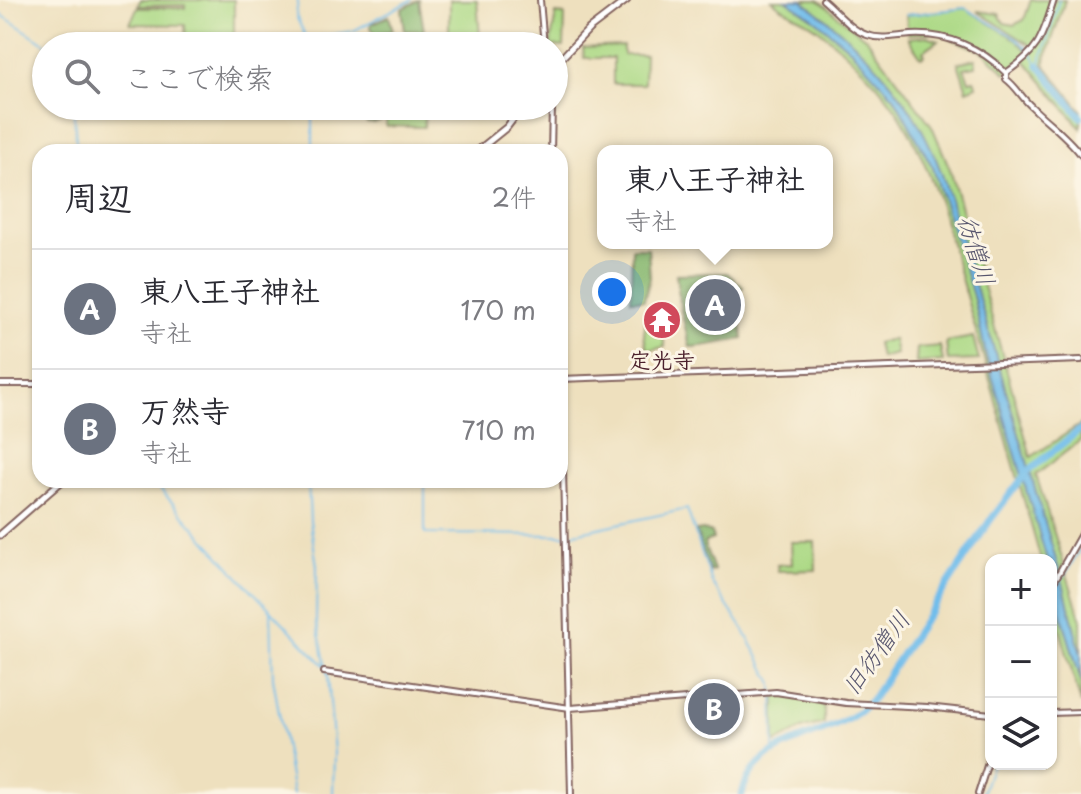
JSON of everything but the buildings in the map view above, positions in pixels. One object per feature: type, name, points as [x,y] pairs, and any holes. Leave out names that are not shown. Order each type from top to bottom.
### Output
[{"type":"main road","points":[[568,51],[589,29],[627,0]]},
{"type":"main road","points":[[486,144],[512,120]]},
{"type":"main road","points":[[0,535],[54,488]]},
{"type":"street","points":[[540,0],[543,32]]},
{"type":"street","points":[[823,0],[868,35],[944,37],[981,52],[1006,73],[1006,79],[1019,94],[1081,155]]},
{"type":"street","points":[[1006,73],[1039,44],[1054,0]]},
{"type":"street","points":[[551,144],[552,120]]},
{"type":"street","points":[[568,379],[1080,358]]},
{"type":"street","points":[[0,384],[32,384]]},
{"type":"street","points":[[563,488],[571,794]]},
{"type":"street","points":[[1057,576],[1081,534]]},
{"type":"street","points":[[327,672],[570,708],[774,692],[846,703],[985,713]]},
{"type":"street","points":[[1057,713],[1081,712]]},
{"type":"street","points":[[978,794],[986,770]]},
{"type":"green space","points":[[140,0],[234,0],[234,32],[185,32],[185,25],[130,24],[137,8],[185,8],[185,5],[138,6]]},
{"type":"green space","points":[[419,0],[424,31],[405,31],[402,9]]},
{"type":"green space","points":[[449,0],[477,0],[480,32],[449,32]]},
{"type":"green space","points":[[772,0],[818,0],[867,39],[932,126],[950,169],[1031,457],[1081,424],[1081,440],[1036,475],[1081,620],[1081,704],[1057,618],[1057,554],[1039,554],[938,197],[927,169],[892,103],[860,66],[818,29]]},
{"type":"green space","points":[[1031,0],[1048,0],[1050,5],[1054,0],[1065,0],[1044,64],[1081,110],[1081,128],[1024,59],[1006,73],[984,52],[935,32],[908,34],[906,15],[965,8],[1017,40],[1030,54],[1035,48],[977,11],[999,14],[1004,23],[1014,25],[1024,20]]},
{"type":"green space","points":[[556,14],[565,15],[564,32],[553,32]]},
{"type":"green space","points":[[389,16],[393,31],[374,32],[371,24]]},
{"type":"green space","points":[[927,36],[939,40],[923,51],[925,55],[921,57],[908,38]]},
{"type":"green space","points":[[623,46],[623,55],[645,55],[644,84],[613,84],[613,58],[584,58],[583,48]]},
{"type":"green space","points":[[975,59],[976,66],[964,68],[969,81],[974,80],[977,86],[967,90],[958,63]]},
{"type":"green space","points":[[386,120],[424,120],[424,127],[386,126]]},
{"type":"green space","points":[[632,249],[648,249],[650,278],[644,300],[631,300]]},
{"type":"green space","points":[[727,273],[743,287],[735,296],[743,339],[690,347],[676,274]]},
{"type":"green space","points":[[655,317],[655,324],[661,327],[665,347],[647,350],[644,335],[646,318]]},
{"type":"green space","points":[[973,337],[979,360],[948,361],[946,342]]},
{"type":"green space","points":[[893,339],[896,354],[880,358],[877,343]]},
{"type":"green space","points":[[940,346],[943,361],[916,363],[917,348]]},
{"type":"green space","points":[[696,531],[711,533],[713,539],[705,542],[714,570],[710,572]]},
{"type":"green space","points":[[791,542],[815,542],[816,570],[778,571],[777,565],[792,564]]},
{"type":"green space","points":[[775,694],[824,702],[824,723],[804,728],[775,743]]},
{"type":"water","points":[[786,0],[802,0],[869,58],[900,95],[936,158],[1054,554],[1045,554],[986,356],[974,299],[933,168],[894,97],[852,51]]},
{"type":"water","points":[[1057,563],[1081,654],[1081,681],[1057,599]]},
{"type":"waterway","points":[[298,0],[296,16],[303,32]]},
{"type":"waterway","points":[[347,32],[412,0]]},
{"type":"waterway","points":[[1040,64],[1059,0]]},
{"type":"waterway","points":[[906,15],[965,8],[1016,38],[1039,65]]},
{"type":"waterway","points":[[0,14],[32,35]]},
{"type":"waterway","points":[[1039,65],[1081,117]]},
{"type":"waterway","points":[[74,120],[76,144]]},
{"type":"waterway","points":[[313,120],[313,144]]},
{"type":"waterway","name":"旧彷僧川","points":[[742,794],[749,776],[774,752],[840,723],[866,706],[989,522],[1027,472],[1081,429]]},
{"type":"waterway","points":[[159,488],[324,665]]},
{"type":"waterway","points":[[308,488],[317,566],[316,620],[328,676],[334,753],[333,794]]},
{"type":"waterway","points":[[425,488],[425,534],[566,535],[687,509],[712,583],[743,629],[773,683],[774,750]]},
{"type":"waterway","points":[[1062,580],[1081,547]]},
{"type":"waterway","points":[[271,612],[273,678],[293,794]]},
{"type":"waterway","points":[[982,794],[990,770]]},
{"type":"place","name":"東八王子神社","points":[[715,305]]},
{"type":"place","name":"定光寺","points":[[662,320]]},
{"type":"place","name":"万然寺","points":[[714,709]]},
{"type":"water label","name":"彷僧川","points":[[978,250]]}]
